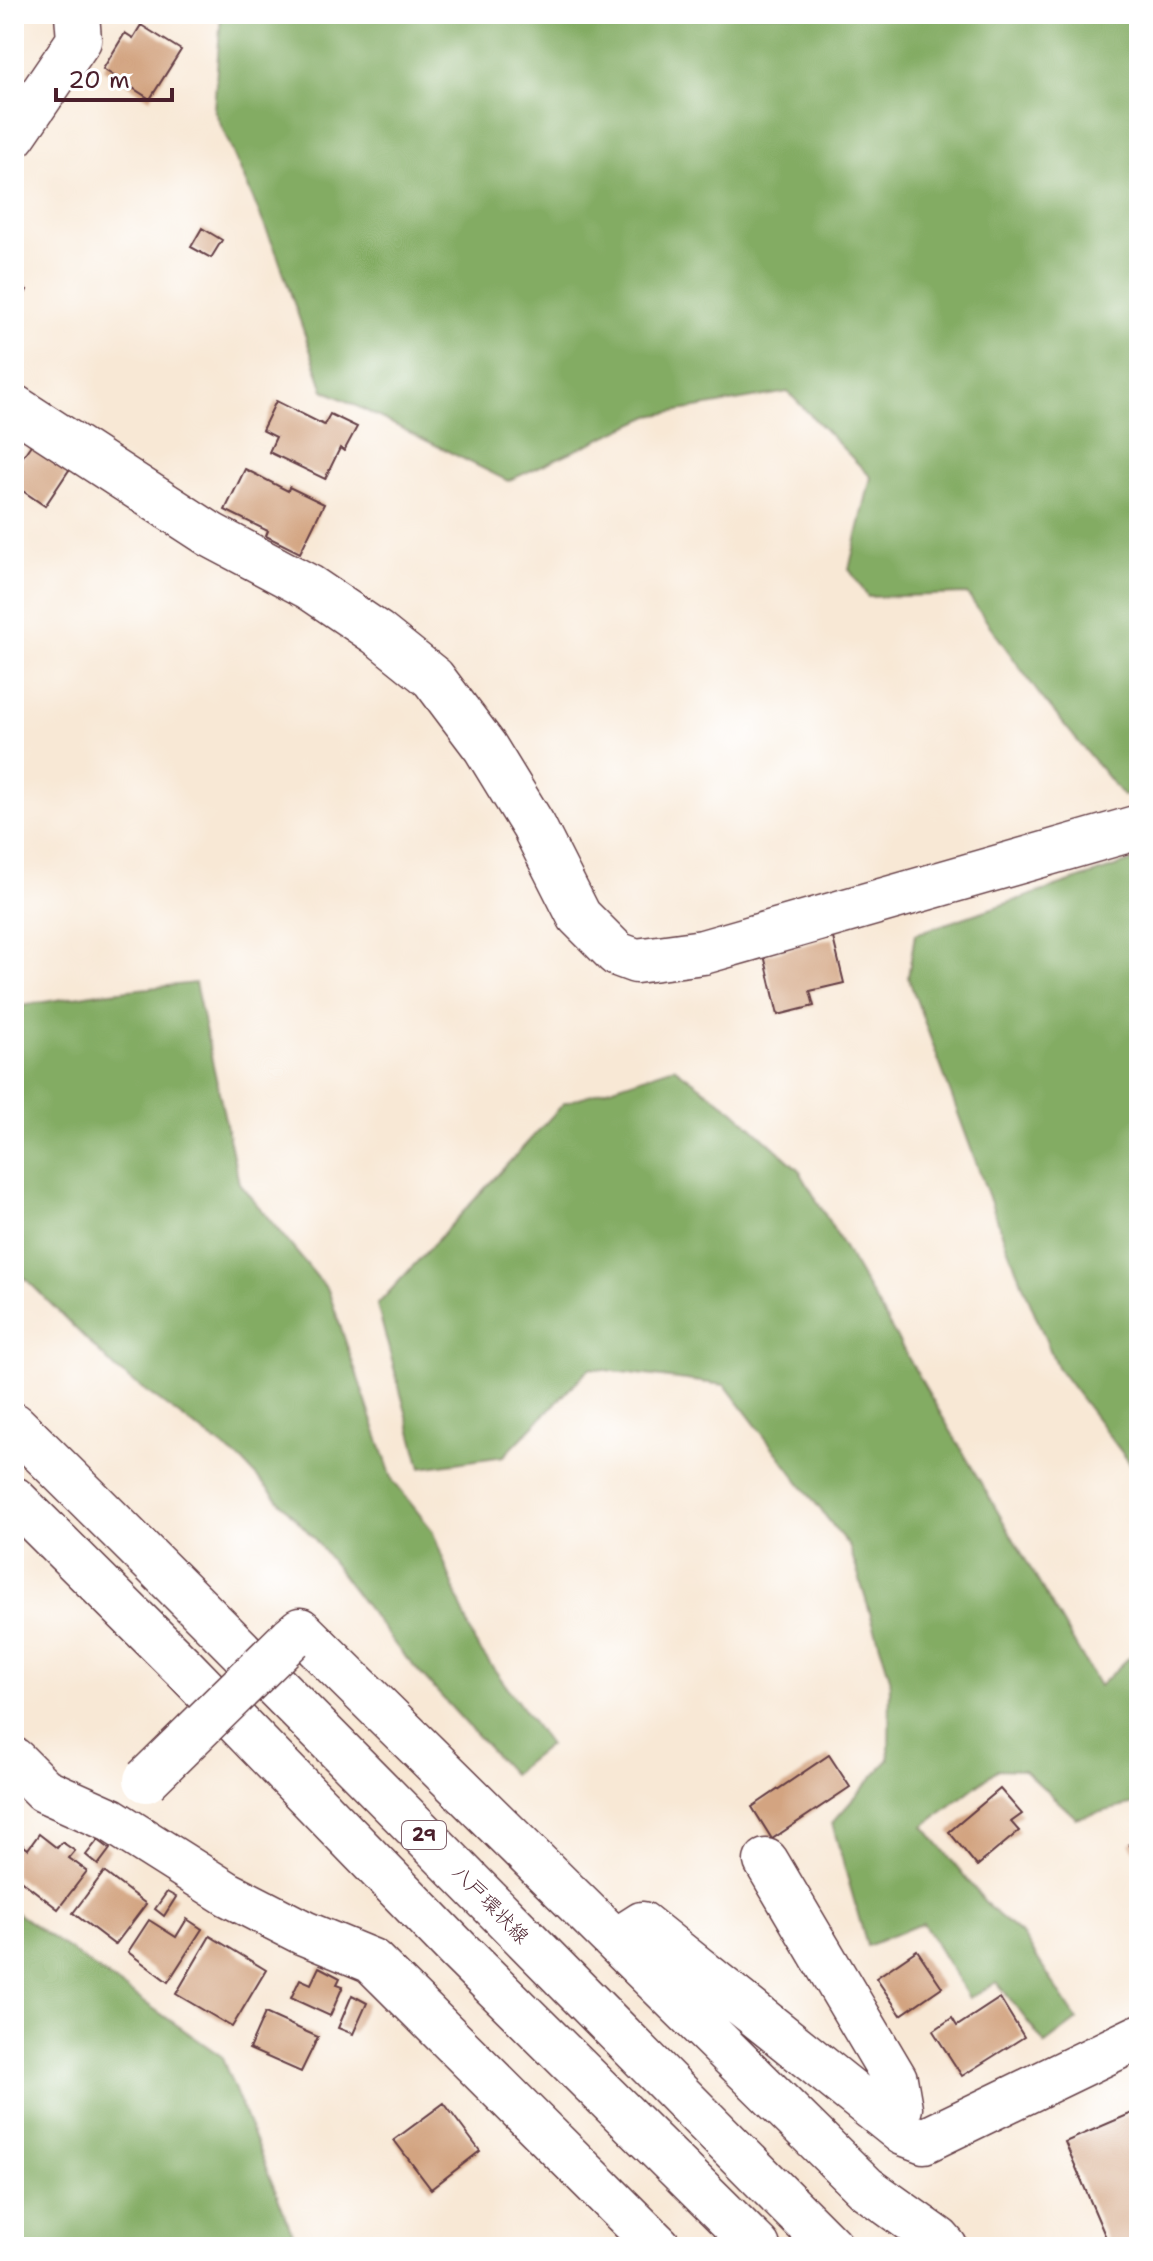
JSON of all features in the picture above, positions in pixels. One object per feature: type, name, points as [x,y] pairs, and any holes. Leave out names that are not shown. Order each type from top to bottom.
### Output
[{"type":"street","points":[[14,135],[79,40],[77,14]]},
{"type":"street","points":[[14,407],[211,535],[309,587],[377,633],[433,678],[485,747],[534,827],[579,916],[617,954],[636,961],[703,952],[1139,827]]},
{"type":"street","name":"八戸環状線","points":[[14,1425],[218,1625],[831,2247]]},
{"type":"street","points":[[14,1499],[184,1668],[458,1950],[758,2247]]},
{"type":"street","points":[[111,1820],[146,1780],[300,1630],[866,2188],[939,2245]]},
{"type":"street","points":[[14,1760],[44,1790],[111,1820],[228,1894],[304,1933],[372,1961],[659,2247]]},
{"type":"street","points":[[766,1861],[895,2079],[900,2108],[893,2125]]},
{"type":"street","points":[[617,1940],[642,1924],[903,2133],[924,2141],[1139,2037]]},
{"type":"green space","points":[[221,14],[1139,14],[1139,791],[1123,796],[1039,694],[967,594],[868,597],[849,569],[871,477],[788,392],[650,416],[508,481],[324,390],[277,254],[214,109]]},
{"type":"green space","points":[[1139,859],[1139,1475],[1057,1367],[1006,1244],[908,977],[915,934]]},
{"type":"green space","points":[[195,983],[239,1183],[328,1290],[393,1481],[432,1530],[475,1643],[549,1745],[512,1774],[400,1651],[313,1537],[242,1461],[117,1370],[14,1267],[14,1007],[92,994]]},
{"type":"green space","points":[[674,1067],[734,1111],[799,1170],[1099,1686],[1136,1651],[1139,1652],[1139,1803],[1076,1818],[1024,1770],[998,1769],[924,1826],[990,1908],[1023,1936],[1077,2020],[1045,2044],[997,1982],[969,1998],[923,1923],[867,1946],[832,1823],[889,1759],[890,1678],[850,1548],[725,1385],[590,1368],[504,1456],[421,1468],[377,1305],[564,1103]]},
{"type":"green space","points":[[14,1911],[221,2056],[296,2242],[301,2247],[14,2247]]},
{"type":"building","points":[[141,25],[181,50],[150,99],[103,69],[125,33],[133,38]]},
{"type":"building","points":[[202,228],[222,240],[211,258],[191,247]]},
{"type":"building","points":[[14,283],[27,290],[14,315]]},
{"type":"building","points":[[276,401],[324,425],[330,414],[357,427],[344,451],[340,448],[325,479],[269,452],[276,437],[262,430]]},
{"type":"building","points":[[33,442],[71,467],[45,506],[14,485],[14,469]]},
{"type":"building","points":[[245,469],[288,491],[289,487],[324,504],[300,553],[266,536],[268,531],[225,510]]},
{"type":"building","points":[[833,938],[844,983],[810,991],[814,1006],[778,1015],[764,955]]},
{"type":"building","points":[[829,1755],[850,1787],[772,1839],[752,1807]]},
{"type":"building","points":[[1000,1789],[1022,1814],[1011,1822],[1019,1831],[977,1866],[949,1832]]},
{"type":"building","points":[[39,1834],[57,1848],[62,1842],[75,1851],[69,1858],[87,1871],[58,1909],[14,1875],[14,1851],[20,1843],[28,1849]]},
{"type":"building","points":[[1139,1838],[1139,1859],[1129,1844]]},
{"type":"building","points":[[98,1840],[110,1849],[98,1865],[86,1855]]},
{"type":"building","points":[[104,1872],[146,1904],[115,1945],[73,1913]]},
{"type":"building","points":[[167,1892],[176,1897],[164,1916],[155,1909]]},
{"type":"building","points":[[187,1919],[202,1929],[168,1982],[128,1952],[149,1920],[176,1937]]},
{"type":"building","points":[[210,1936],[266,1970],[232,2027],[176,1994]]},
{"type":"building","points":[[917,1950],[942,1987],[901,2015],[876,1978]]},
{"type":"building","points":[[319,1967],[340,1978],[337,1984],[343,1986],[330,2016],[291,1998],[300,1979],[311,1984]]},
{"type":"building","points":[[352,1995],[367,2003],[353,2034],[338,2028]]},
{"type":"building","points":[[1000,1998],[1024,2037],[962,2076],[933,2031],[952,2018],[957,2026]]},
{"type":"building","points":[[265,2013],[318,2037],[301,2072],[249,2049]]},
{"type":"building","points":[[444,2103],[480,2151],[431,2189],[394,2140]]},
{"type":"building","points":[[1139,2110],[1139,2247],[1110,2247],[1065,2142]]}]
